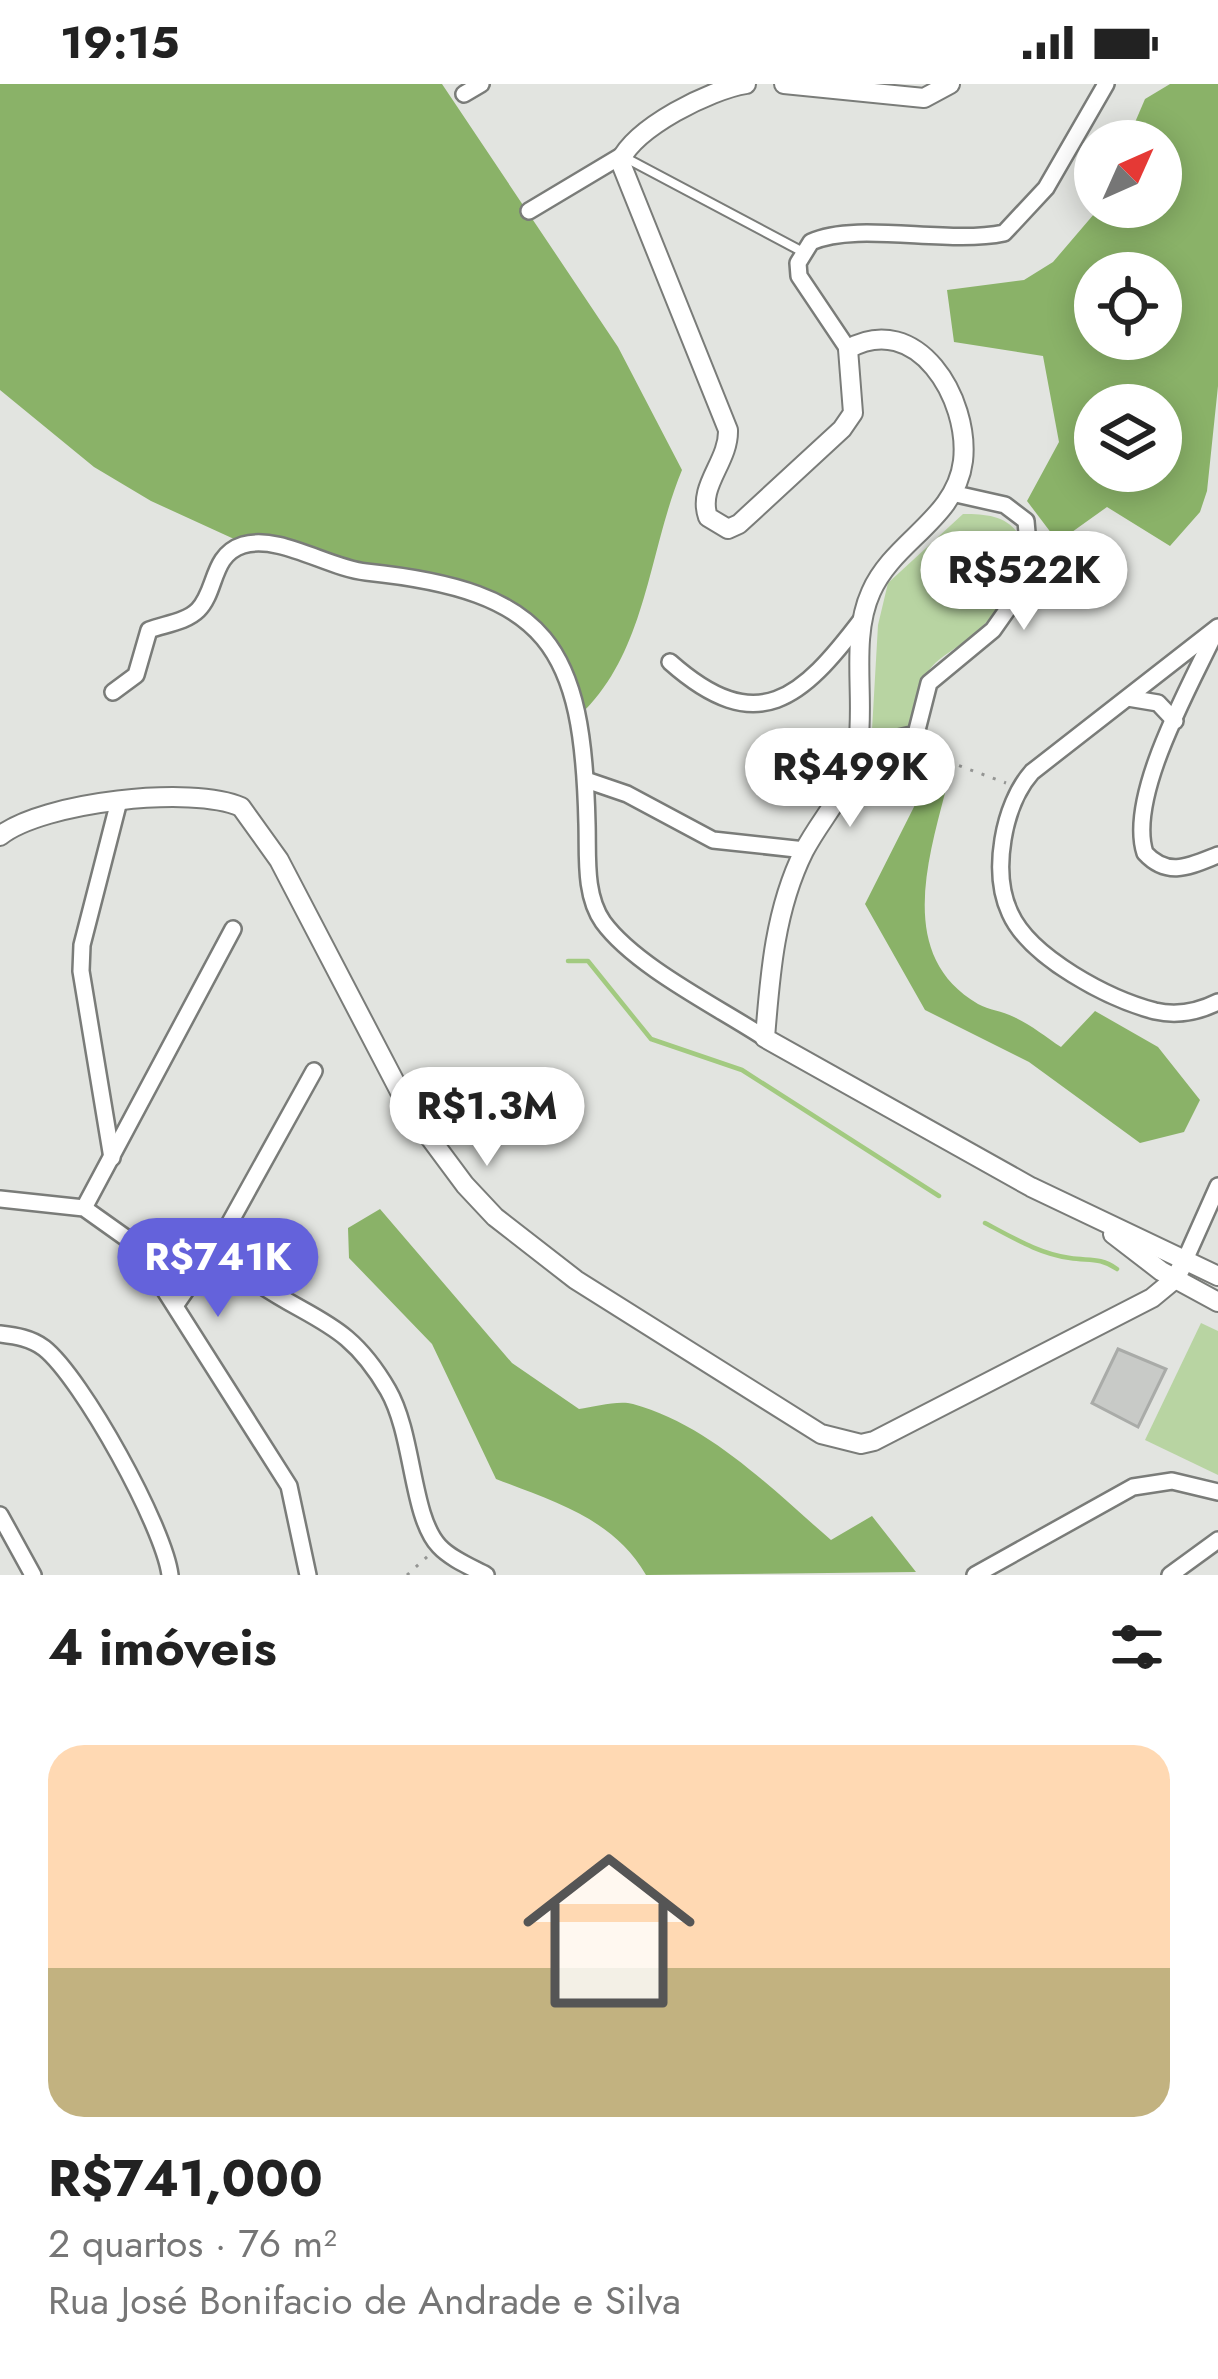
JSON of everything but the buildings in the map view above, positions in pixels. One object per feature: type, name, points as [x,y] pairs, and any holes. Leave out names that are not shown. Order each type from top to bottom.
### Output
[{"type":"street","points":[[464,94],[481,84]]},
{"type":"street","points":[[530,212],[621,156],[704,95],[746,84]]},
{"type":"street","points":[[784,84],[924,98],[950,84]]},
{"type":"street","points":[[621,156],[622,173],[651,249],[728,430],[725,459],[704,504],[717,526],[728,529],[754,513],[853,413],[848,349],[806,292],[799,276],[802,252],[825,236],[842,234],[932,239],[1004,233],[1046,188],[1106,84]]},
{"type":"street","points":[[670,662],[709,694],[730,702],[783,699],[823,670],[863,617],[878,578],[956,494],[964,439],[960,409],[933,364],[909,346],[878,336],[848,349]]},
{"type":"street","points":[[858,747],[903,741],[920,724],[929,683],[1007,613],[1029,556],[1030,535],[1018,513],[956,494]]},
{"type":"street","points":[[112,692],[136,675],[148,630],[189,618],[203,606],[224,556],[245,544],[280,547],[345,569],[483,592],[506,605],[546,642],[565,672],[580,715],[588,868],[592,902],[603,921],[643,958],[876,1104],[1079,1211],[1182,1254],[1218,1276]]},
{"type":"street","points":[[765,1038],[776,938],[805,850],[852,773],[858,747],[863,617]]},
{"type":"street","points":[[1218,628],[1049,757],[1018,788],[1001,872],[1011,916],[1022,932],[1084,978],[1156,1011],[1180,1014],[1218,1002]]},
{"type":"street","points":[[1218,628],[1141,811],[1144,853],[1166,869],[1184,869],[1218,855]]},
{"type":"street","points":[[1128,698],[1158,703],[1175,721]]},
{"type":"street","points":[[586,780],[627,794],[713,840],[805,850]]},
{"type":"street","points":[[0,836],[51,810],[119,801],[210,799],[241,807],[279,860],[410,1111],[465,1185],[513,1232],[576,1280],[821,1434],[861,1444],[874,1441],[1125,1309],[1168,1275],[1218,1186]]},
{"type":"street","points":[[112,1158],[81,971],[82,945],[119,801]]},
{"type":"street","points":[[84,1208],[233,929]]},
{"type":"street","points":[[177,1303],[218,1244],[314,1071]]},
{"type":"street","points":[[0,1199],[84,1208],[136,1245],[289,1486],[308,1575]]},
{"type":"street","points":[[1079,1211],[1168,1275],[1218,1302]]},
{"type":"street","points":[[255,1281],[341,1330],[386,1388],[404,1422],[422,1514],[439,1546],[486,1575]]},
{"type":"street","points":[[0,1334],[40,1344],[68,1375],[160,1531],[170,1575]]},
{"type":"street","points":[[974,1575],[1133,1486],[1172,1481],[1218,1492]]},
{"type":"street","points":[[0,1516],[33,1575]]},
{"type":"street","points":[[1170,1575],[1215,1546]]},
{"type":"lane","points":[[621,156],[802,252]]},
{"type":"path","points":[[903,741],[919,753],[1018,788]]},
{"type":"path","points":[[407,1575],[439,1546]]},
{"type":"green space","points":[[0,84],[442,84],[618,347],[682,470],[633,631],[602,690],[580,715],[565,672],[506,605],[245,544],[151,501],[94,467],[0,390]]},
{"type":"green space","points":[[1170,84],[1218,84],[1218,386],[1207,491],[1200,512],[1170,546],[1107,507],[1058,542],[1027,501],[1059,442],[1043,356],[954,342],[947,290],[1024,280],[1053,262],[1082,228],[1182,228],[1182,120],[1136,120],[1145,99]]},
{"type":"green space","points":[[963,514],[998,518],[1018,533],[1023,541],[1011,587],[985,624],[928,672],[907,731],[900,737],[872,730],[878,625],[888,583]]},
{"type":"green space","points":[[923,789],[945,793],[931,850],[925,909],[937,962],[953,985],[978,1004],[1020,1020],[1061,1047],[1095,1011],[1158,1047],[1200,1100],[1184,1132],[1140,1143],[1029,1062],[925,1010],[865,904]]},
{"type":"green space","points":[[380,1209],[512,1363],[579,1409],[627,1403],[688,1427],[739,1461],[831,1540],[872,1516],[916,1572],[646,1575],[600,1526],[496,1479],[432,1344],[349,1258],[348,1228]]},
{"type":"green space","points":[[1201,1323],[1218,1331],[1218,1475],[1145,1440]]},
{"type":"waterway","points":[[568,961],[588,961],[651,1039],[742,1070],[939,1196]]},
{"type":"waterway","points":[[985,1223],[1047,1253],[1100,1261],[1117,1269]]}]
